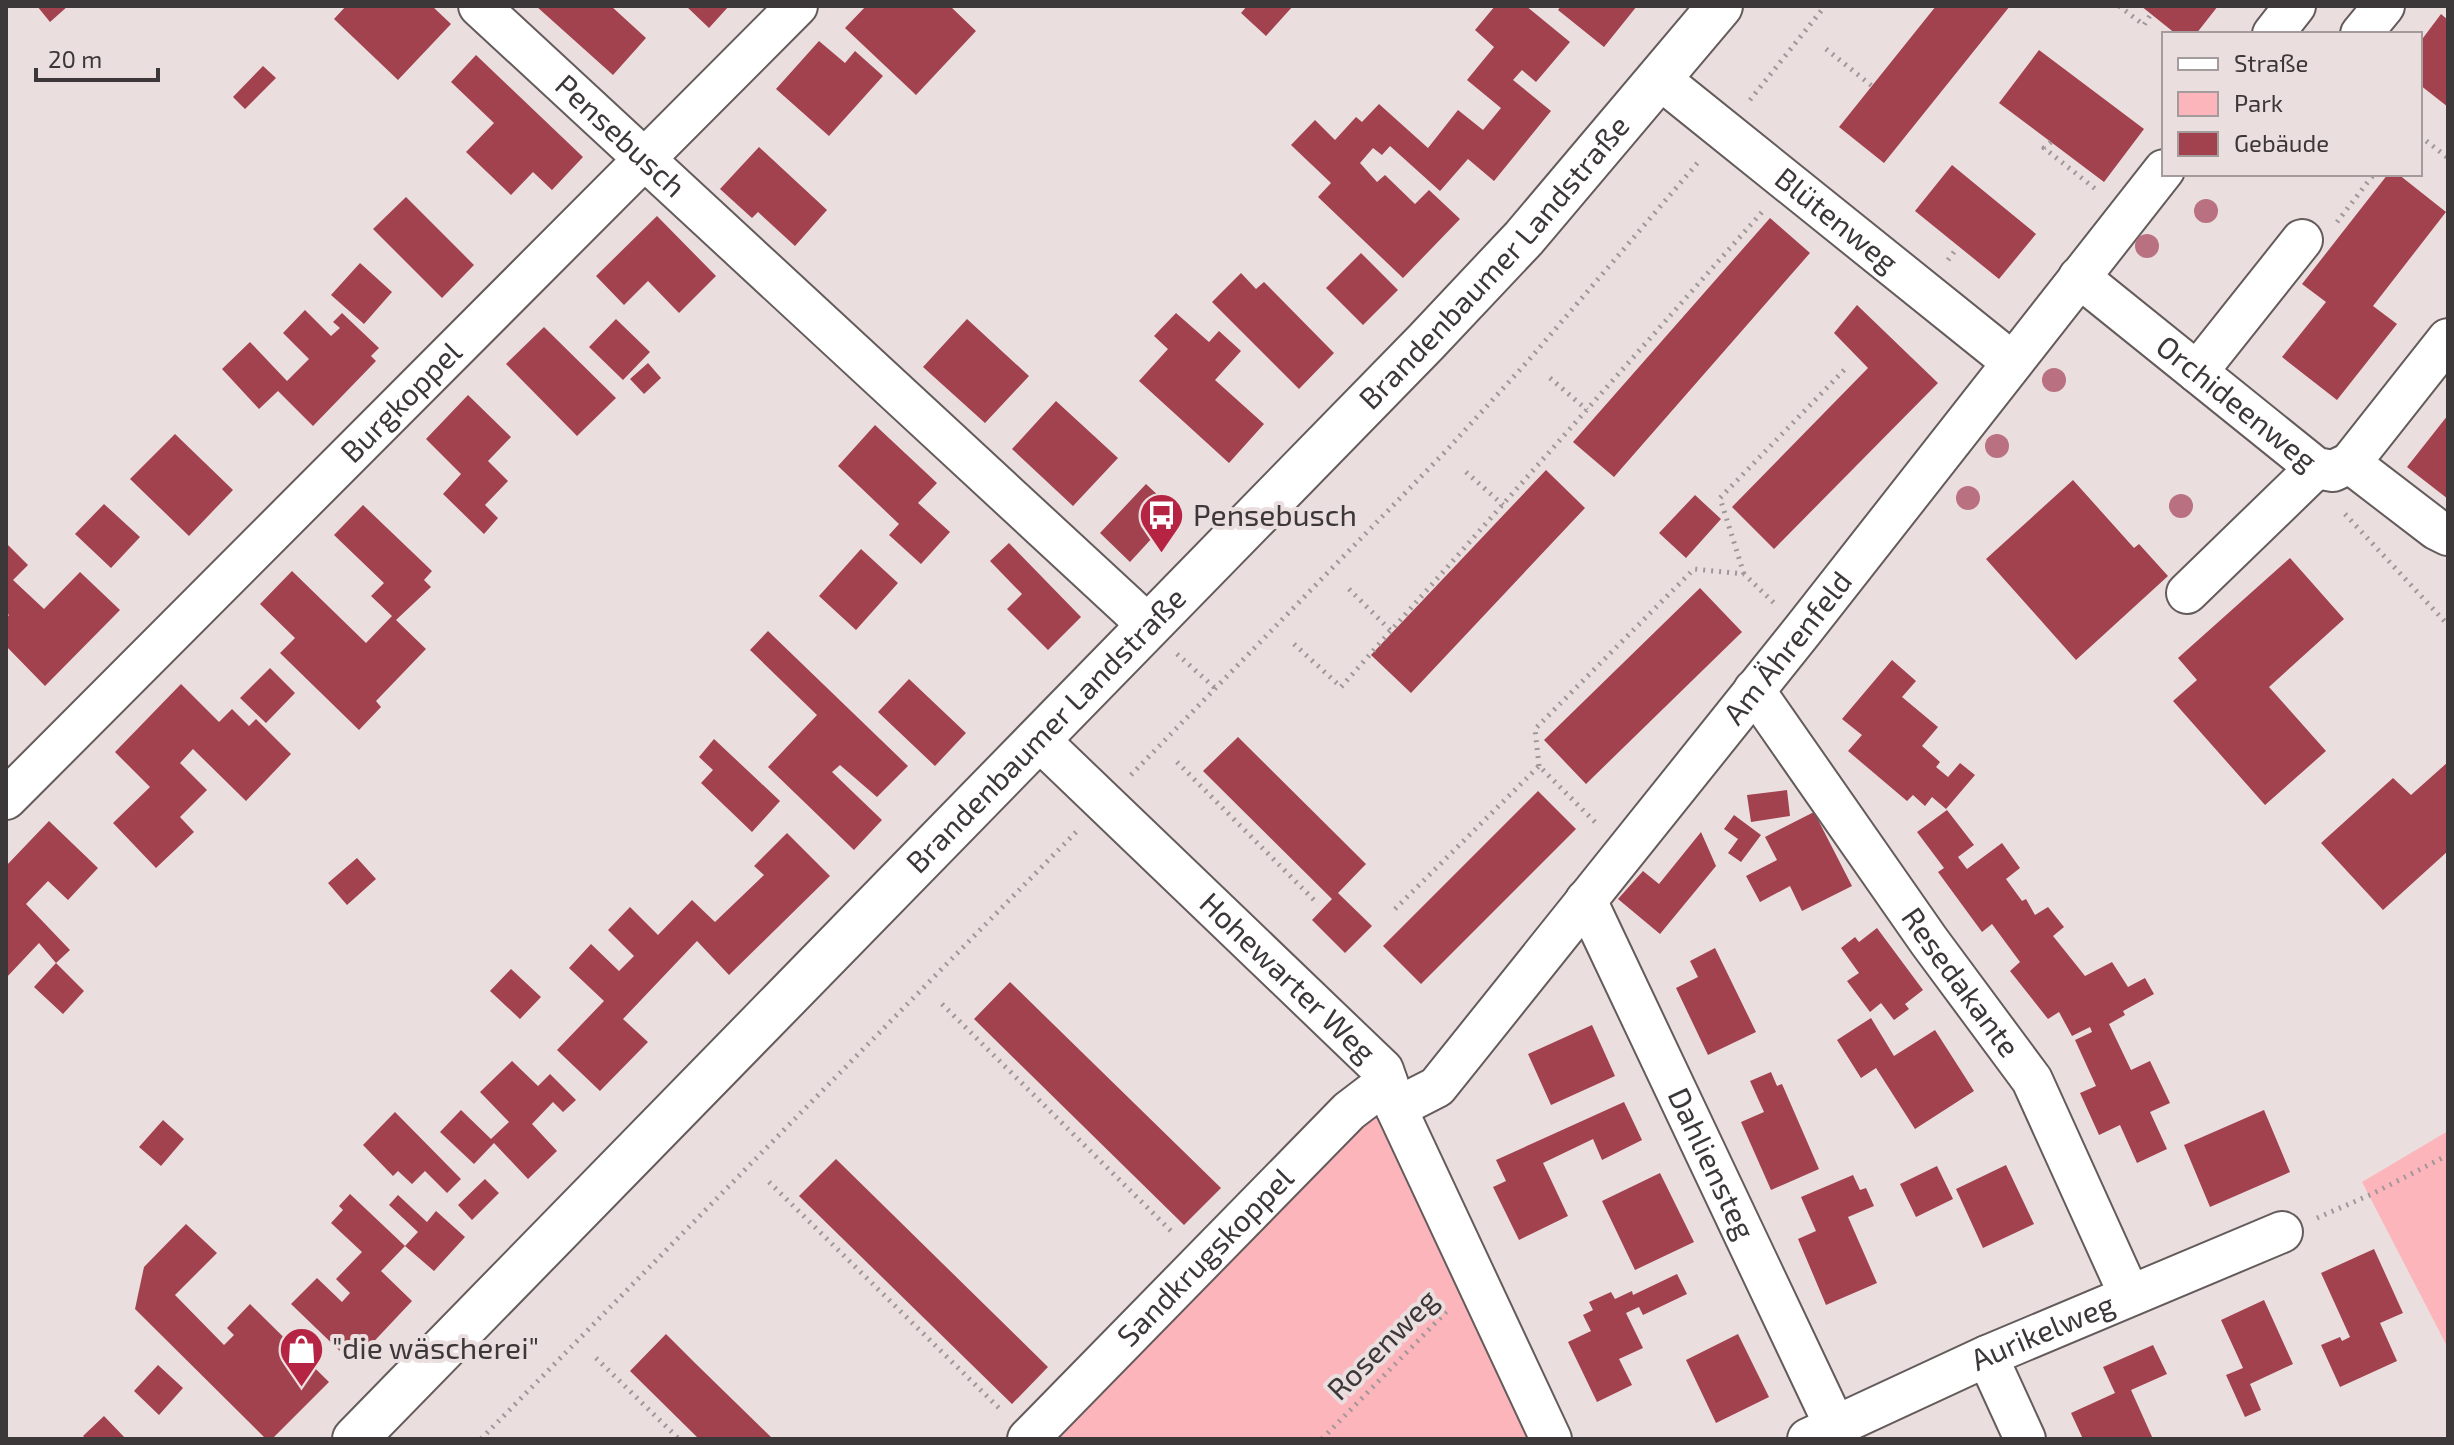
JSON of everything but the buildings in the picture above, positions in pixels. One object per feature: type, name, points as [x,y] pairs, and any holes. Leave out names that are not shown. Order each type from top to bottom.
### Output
[{"type":"main road","name":"Brandenbaumer Landstraße","points":[[355,1439],[1039,740],[1524,238],[1720,6]]},
{"type":"street","name":"Pensebusch","points":[[479,6],[1149,626]]},
{"type":"street","name":"Burgkoppel","points":[[6,799],[797,6]]},
{"type":"street","points":[[2363,32],[2384,6]]},
{"type":"street","name":"Blütenweg","points":[[1660,79],[2012,362]]},
{"type":"street","name":"Am Ährenfeld","points":[[1391,1095],[1437,1087],[1803,630],[2162,172]]},
{"type":"street","points":[[2197,372],[2302,240]]},
{"type":"street","name":"Orchideenweg","points":[[2079,277],[2197,372],[2333,467],[2448,339]]},
{"type":"street","points":[[2187,593],[2333,467],[2448,535]]},
{"type":"street","name":"Resedakante","points":[[1754,690],[1929,941],[2032,1080],[2129,1294]]},
{"type":"street","name":"Hohewarter Weg","points":[[1039,740],[1383,1070],[1391,1095],[1551,1439]]},
{"type":"street","name":"Dahliensteg","points":[[1586,900],[1821,1432]]},
{"type":"street","name":"Sandkrugskoppel","points":[[1029,1438],[1349,1111],[1391,1095]]},
{"type":"street","name":"Aurikelweg","points":[[1821,1432],[2129,1294],[2282,1232]]},
{"type":"street","points":[[1987,1356],[2025,1439]]},
{"type":"path","points":[[481,1439],[1445,452],[1528,361],[1726,130],[1825,6]]},
{"type":"path","points":[[2119,6],[2144,25],[2151,14]]},
{"type":"path","points":[[1826,49],[1872,86]]},
{"type":"path","points":[[2422,138],[2448,158]]},
{"type":"path","points":[[2051,142],[2044,148],[2128,215]]},
{"type":"path","points":[[1294,644],[1341,687],[1790,181]]},
{"type":"path","points":[[1803,630],[1744,574],[1720,498],[1848,366]]},
{"type":"path","points":[[1550,378],[1587,410]]},
{"type":"path","points":[[2333,467],[2344,513],[2448,625]]},
{"type":"path","points":[[1466,472],[1503,505]]},
{"type":"path","points":[[1625,852],[1539,766],[1535,729],[1694,569],[1744,574]]},
{"type":"path","points":[[1349,589],[1391,631]]},
{"type":"path","points":[[1177,762],[1318,904]]},
{"type":"path","points":[[1395,909],[1539,766]]},
{"type":"path","points":[[942,1004],[1203,1261]]},
{"type":"path","points":[[2282,1232],[2372,1194],[2448,1155]]},
{"type":"path","points":[[769,1182],[1029,1438]]},
{"type":"path","name":"Rosenweg","points":[[1322,1439],[1477,1283]]},
{"type":"path","points":[[596,1358],[679,1439]]},
{"type":"green space","points":[[1375,1107],[1532,1439],[1044,1439]]},
{"type":"green space","points":[[2448,1131],[2448,1348],[2362,1182]]},
{"type":"place","name":"Pensebusch","points":[[1162,555]]},
{"type":"place","name":"\"die wäscherei\"","points":[[301,1388]]}]
